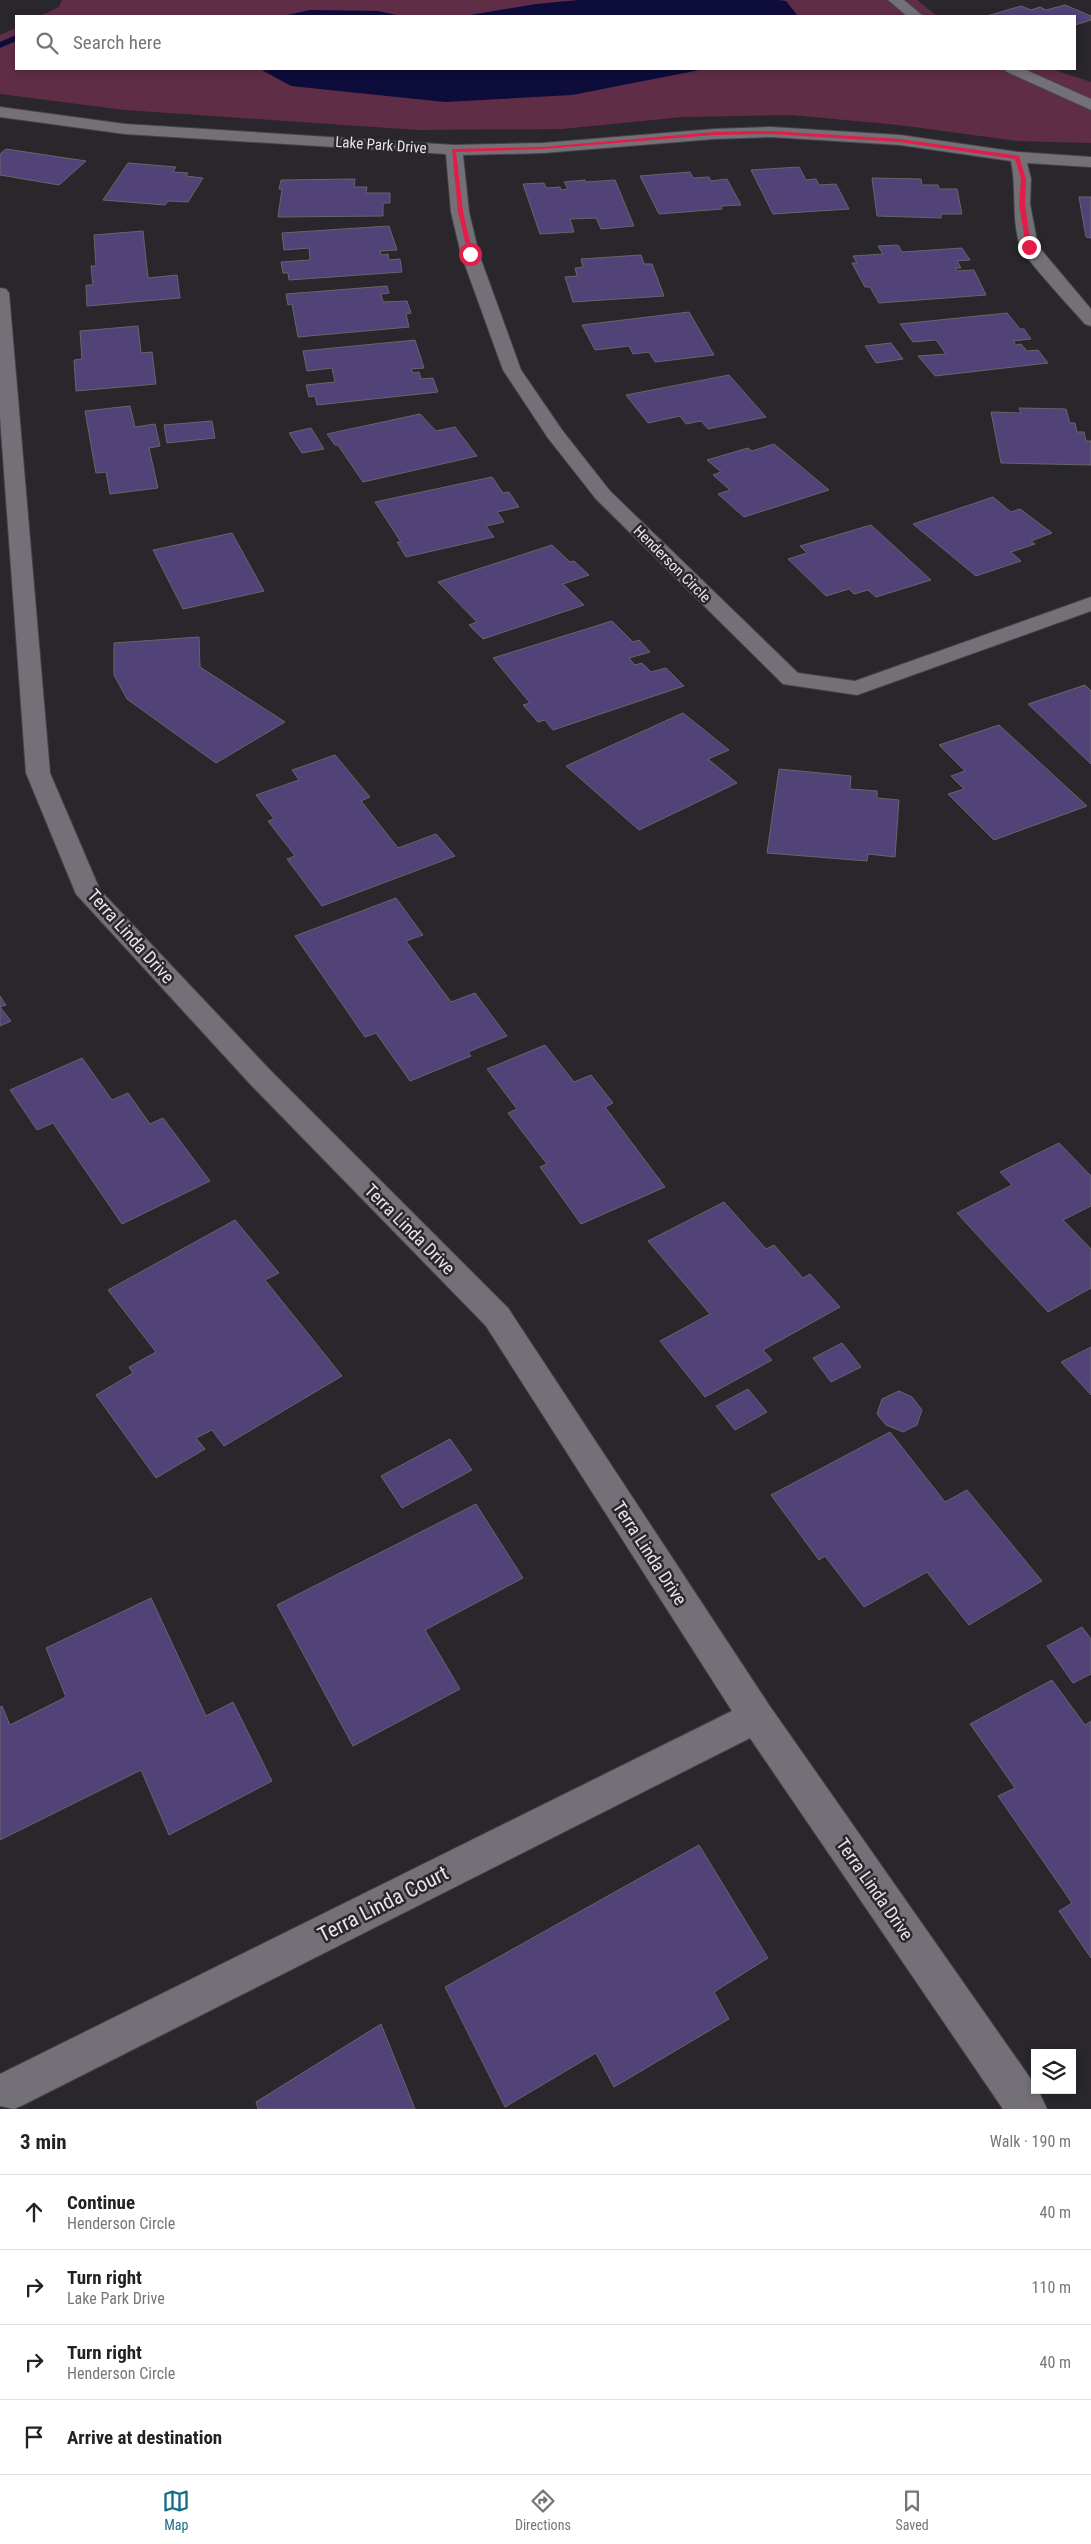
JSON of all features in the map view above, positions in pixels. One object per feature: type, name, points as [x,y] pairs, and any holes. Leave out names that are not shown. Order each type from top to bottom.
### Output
[{"type":"street","points":[[895,0],[915,15]]},
{"type":"street","points":[[1014,70],[1091,105]]},
{"type":"street","name":"Lake Park Drive","points":[[0,112],[125,129],[454,150],[543,148],[714,134],[771,132],[900,140],[1018,158],[1091,162]]},
{"type":"street","name":"Henderson Circle","points":[[454,150],[460,212],[470,254],[512,370],[556,434],[603,495],[791,679],[857,688],[1091,604]]},
{"type":"street","points":[[1018,158],[1023,179],[1022,204],[1029,247],[1091,320]]},
{"type":"street","name":"Terra Linda Drive","points":[[0,293],[38,773],[89,894],[262,1078],[497,1317],[756,1717],[1027,2109]]},
{"type":"street","name":"Terra Linda Court","points":[[11,2090],[756,1717]]},
{"type":"shaded area","points":[[62,0],[917,0],[936,15],[42,15],[59,7]]},
{"type":"shaded area","points":[[579,0],[778,0],[786,1],[797,15],[470,15],[536,4]]},
{"type":"shaded area","points":[[310,10],[378,11],[396,15],[288,15]]},
{"type":"shaded area","points":[[15,28],[15,70],[1054,70],[1091,82],[1091,143],[1017,141],[899,125],[791,115],[683,117],[562,129],[418,130],[125,110],[0,94],[0,35]]},
{"type":"shaded area","points":[[262,70],[700,70],[572,95],[445,102],[291,86]]},
{"type":"building","points":[[1065,5],[1091,16],[1091,20],[1076,25],[1076,15],[990,15],[1021,6],[1031,10],[1040,7],[1046,10]]},
{"type":"building","points":[[6,149],[86,161],[59,185],[0,175],[0,154]]},
{"type":"building","points":[[128,163],[176,167],[173,172],[188,173],[186,176],[203,178],[188,202],[168,201],[165,205],[103,200]]},
{"type":"building","points":[[799,167],[806,180],[816,179],[819,185],[836,184],[849,209],[773,214],[751,170]]},
{"type":"building","points":[[690,172],[693,178],[709,177],[711,181],[727,179],[741,205],[721,206],[722,209],[659,214],[640,176]]},
{"type":"building","points":[[872,178],[921,179],[922,185],[938,185],[939,189],[957,189],[962,214],[941,214],[941,218],[877,216]]},
{"type":"building","points":[[355,179],[354,187],[367,187],[366,193],[390,193],[390,203],[383,203],[383,216],[278,217],[282,189],[279,189],[281,180]]},
{"type":"building","points":[[585,180],[586,182],[615,180],[634,226],[601,229],[596,218],[570,219],[574,232],[540,234],[523,184],[544,183],[546,188],[560,187],[561,190],[568,189],[564,182]]},
{"type":"building","points":[[1079,197],[1091,197],[1091,238],[1086,237]]},
{"type":"building","points":[[389,226],[397,250],[380,251],[381,255],[388,254],[389,260],[400,259],[402,272],[289,280],[288,273],[283,273],[281,262],[310,260],[309,248],[284,250],[282,233]]},
{"type":"building","points":[[143,231],[148,278],[177,275],[180,298],[87,306],[86,285],[93,285],[91,266],[96,266],[94,235]]},
{"type":"building","points":[[898,245],[902,252],[962,248],[970,260],[957,261],[961,268],[955,268],[957,271],[974,270],[986,295],[879,303],[870,287],[865,287],[852,263],[857,263],[853,256],[883,254],[878,246]]},
{"type":"building","points":[[641,255],[644,264],[652,264],[664,296],[573,302],[565,277],[577,276],[575,268],[583,267],[581,259]]},
{"type":"building","points":[[387,286],[389,293],[381,294],[383,302],[407,301],[411,313],[406,314],[409,327],[298,337],[292,304],[288,305],[286,294]]},
{"type":"building","points":[[689,312],[714,355],[655,362],[649,352],[633,354],[629,346],[595,350],[582,325]]},
{"type":"building","points":[[1007,313],[1020,329],[1024,329],[1031,339],[1013,341],[1016,345],[1021,344],[1027,351],[1038,350],[1048,363],[935,376],[918,356],[946,354],[936,340],[913,342],[900,324]]},
{"type":"building","points":[[138,326],[141,353],[152,352],[156,384],[76,391],[74,360],[82,359],[80,331]]},
{"type":"building","points":[[415,340],[424,368],[411,369],[413,373],[419,372],[421,379],[433,378],[438,392],[317,405],[315,396],[309,397],[306,385],[335,382],[332,368],[307,371],[303,351]]},
{"type":"building","points":[[891,343],[903,359],[876,363],[865,346]]},
{"type":"building","points":[[729,375],[766,417],[708,429],[701,421],[686,424],[680,416],[648,423],[626,395]]},
{"type":"building","points":[[130,406],[135,427],[155,424],[160,446],[149,448],[158,488],[110,494],[106,472],[96,473],[85,411]]},
{"type":"building","points":[[1019,408],[1066,409],[1070,423],[1075,423],[1077,432],[1084,432],[1086,441],[1091,441],[1091,465],[1001,463],[991,412],[1021,413]]},
{"type":"building","points":[[420,414],[436,431],[455,427],[477,456],[363,482],[338,445],[335,445],[327,434]]},
{"type":"building","points":[[212,421],[215,438],[167,443],[164,425]]},
{"type":"building","points":[[311,428],[324,449],[302,453],[289,433]]},
{"type":"building","points":[[774,444],[829,490],[744,517],[718,494],[730,490],[713,475],[721,472],[707,460],[748,448],[752,451]]},
{"type":"building","points":[[492,477],[503,493],[509,492],[519,507],[497,512],[504,522],[486,526],[494,537],[406,557],[397,542],[401,542],[375,502]]},
{"type":"building","points":[[993,497],[1011,512],[1020,509],[1052,533],[1031,541],[1035,544],[1011,552],[1021,561],[976,576],[913,524]]},
{"type":"building","points":[[871,525],[931,580],[876,597],[868,590],[854,594],[849,589],[826,596],[788,559],[807,553],[800,546]]},
{"type":"building","points":[[232,533],[264,591],[183,609],[153,550]]},
{"type":"building","points":[[552,545],[570,562],[574,561],[589,575],[563,584],[584,605],[483,639],[469,625],[477,622],[438,582]]},
{"type":"building","points":[[612,621],[633,642],[639,640],[650,652],[629,658],[635,665],[642,663],[651,672],[666,668],[684,686],[553,730],[545,720],[538,722],[523,705],[530,703],[493,658]]},
{"type":"building","points":[[199,637],[200,667],[285,722],[216,763],[127,699],[114,675],[114,643]]},
{"type":"building","points":[[1085,685],[1091,691],[1091,764],[1028,704]]},
{"type":"building","points":[[683,713],[729,750],[708,759],[737,783],[639,830],[566,766]]},
{"type":"building","points":[[999,725],[1087,806],[994,840],[948,794],[964,789],[951,776],[965,771],[939,745]]},
{"type":"building","points":[[335,755],[370,797],[361,801],[398,848],[436,834],[455,856],[322,906],[287,859],[295,856],[268,821],[274,819],[256,795],[299,780],[292,770]]},
{"type":"building","points":[[779,769],[851,776],[850,789],[877,791],[877,798],[899,800],[895,857],[868,854],[867,861],[767,853]]},
{"type":"building","points":[[396,898],[423,935],[406,941],[451,1002],[475,993],[507,1036],[468,1052],[471,1056],[410,1081],[376,1033],[365,1037],[295,936]]},
{"type":"building","points":[[0,996],[6,1005],[0,1007]]},
{"type":"building","points":[[0,1007],[11,1021],[0,1026]]},
{"type":"building","points":[[545,1045],[574,1082],[591,1075],[613,1103],[605,1107],[665,1187],[581,1224],[540,1167],[547,1164],[508,1113],[517,1109],[487,1069]]},
{"type":"building","points":[[82,1058],[112,1100],[128,1093],[150,1124],[163,1118],[210,1181],[122,1224],[53,1123],[37,1130],[10,1090]]},
{"type":"building","points":[[1059,1143],[1091,1176],[1091,1206],[1063,1220],[1091,1249],[1091,1288],[1048,1312],[957,1213],[1012,1185],[1000,1172]]},
{"type":"building","points":[[724,1202],[766,1249],[774,1245],[803,1278],[810,1274],[840,1307],[763,1350],[772,1360],[705,1397],[660,1341],[710,1314],[648,1241]]},
{"type":"building","points":[[235,1220],[279,1273],[265,1280],[342,1376],[224,1446],[212,1430],[196,1438],[205,1449],[156,1478],[96,1395],[133,1373],[129,1367],[156,1352],[108,1290]]},
{"type":"building","points":[[842,1343],[861,1367],[831,1382],[813,1358]]},
{"type":"building","points":[[1091,1347],[1091,1395],[1061,1362]]},
{"type":"building","points":[[748,1389],[767,1412],[735,1430],[716,1406]]},
{"type":"building","points":[[899,1391],[912,1397],[922,1410],[917,1425],[903,1432],[886,1425],[877,1414],[882,1399]]},
{"type":"building","points":[[890,1432],[945,1502],[967,1490],[1042,1581],[969,1625],[927,1572],[864,1607],[825,1556],[819,1560],[771,1495]]},
{"type":"building","points":[[450,1439],[472,1470],[402,1508],[381,1476]]},
{"type":"building","points":[[476,1504],[523,1578],[425,1630],[460,1689],[353,1746],[277,1605]]},
{"type":"building","points":[[151,1598],[206,1716],[233,1702],[272,1781],[169,1835],[141,1770],[0,1840],[0,1707],[2,1706],[10,1725],[66,1697],[46,1648]]},
{"type":"building","points":[[1082,1627],[1091,1639],[1091,1674],[1073,1683],[1047,1646]]},
{"type":"building","points":[[1052,1680],[1085,1725],[1091,1721],[1091,1958],[1059,1911],[1072,1903],[998,1796],[1015,1788],[970,1724]]},
{"type":"building","points":[[699,1845],[768,1958],[714,1992],[729,2019],[614,2087],[596,2053],[505,2107],[445,1987]]},
{"type":"building","points":[[381,2024],[415,2109],[258,2109],[256,2102]]},
{"type":"waterway","points":[[0,45],[15,38]]},
{"type":"route","points":[[470,254],[460,212],[458,172],[454,150],[543,148],[656,138],[771,132],[900,140],[1018,158],[1023,179],[1022,204],[1029,247]]}]
